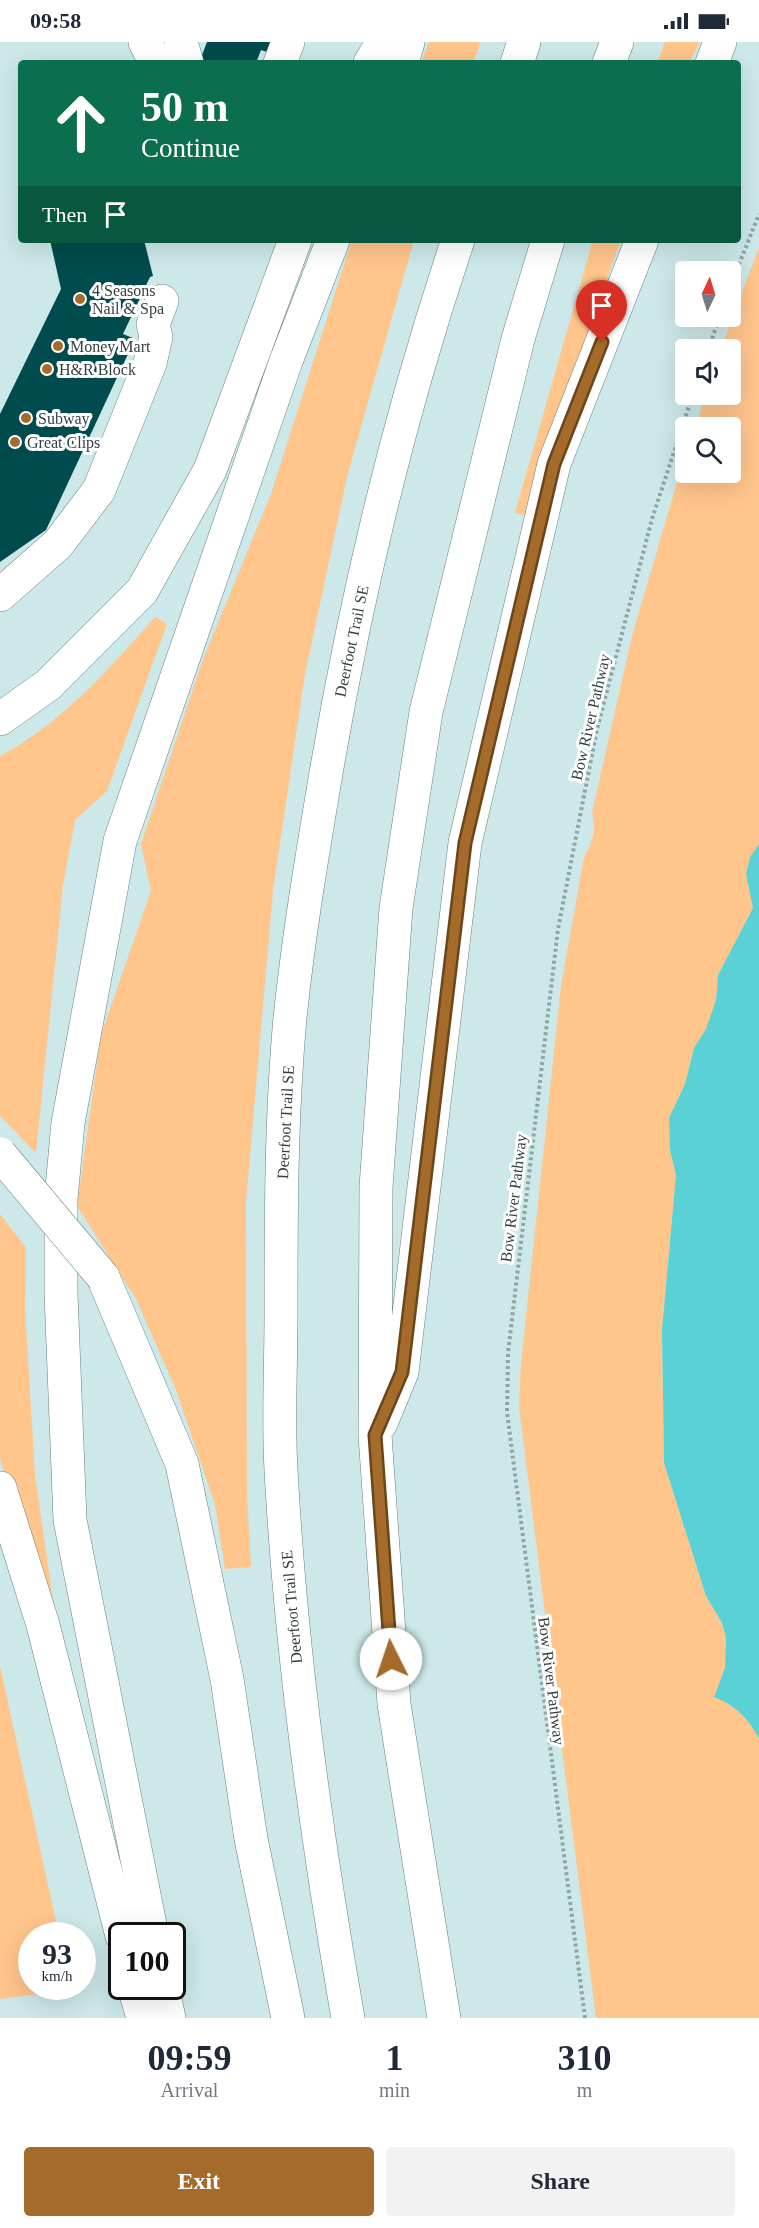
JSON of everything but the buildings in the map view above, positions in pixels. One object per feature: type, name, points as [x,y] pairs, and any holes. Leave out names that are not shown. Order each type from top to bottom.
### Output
[{"type":"main road","points":[[145,42],[154,60]]},
{"type":"main road","points":[[181,42],[186,60]]},
{"type":"main road","points":[[281,60],[288,42]]},
{"type":"main road","points":[[372,60],[382,42]]},
{"type":"main road","points":[[403,60],[408,42]]},
{"type":"main road","points":[[518,60],[524,42]]},
{"type":"main road","points":[[610,60],[617,42]]},
{"type":"main road","points":[[713,60],[720,42]]},
{"type":"main road","points":[[0,719],[48,686],[142,591],[210,470],[294,243]]},
{"type":"main road","points":[[149,1922],[70,1520],[60,1294],[61,1199],[68,1123],[120,842],[286,361],[332,243]]},
{"type":"main road","name":"Deerfoot Trail SE","points":[[348,2018],[322,1870],[305,1746],[292,1631],[281,1465],[281,1183],[290,1030],[312,854],[352,636],[403,413],[457,243]]},
{"type":"main road","points":[[444,2018],[394,1704],[375,1435],[376,1187],[396,908],[426,712],[518,339],[547,243]]},
{"type":"main road","points":[[375,1435],[402,1372],[465,843],[554,464],[641,243]]},
{"type":"main road","points":[[0,595],[58,544],[99,490],[150,363],[156,337],[153,324],[162,301]]},
{"type":"main road","points":[[0,1154],[103,1277],[182,1464],[227,1679],[251,1839],[288,2018]]},
{"type":"main road","points":[[0,1488],[43,1625],[119,1922]]},
{"type":"main road","points":[[138,2000],[142,2018]]},
{"type":"main road","points":[[165,2000],[169,2018]]},
{"type":"path","points":[[740,261],[759,214]]},
{"type":"path","name":"Bow River Pathway","points":[[585,2018],[507,1413],[508,1353],[545,1027],[562,905],[597,729],[652,519],[689,405]]},
{"type":"shaded area","points":[[429,42],[481,42],[474,60],[422,60]]},
{"type":"shaded area","points":[[665,42],[700,42],[691,60],[658,60]]},
{"type":"shaded area","points":[[351,243],[413,243],[348,473],[305,674],[273,891],[246,1202],[247,1494],[251,1567],[225,1569],[215,1504],[176,1390],[136,1299],[77,1206],[101,1035],[151,891],[141,844],[202,662],[271,494]]},
{"type":"shaded area","points":[[592,243],[620,243],[557,417],[530,516],[515,513]]},
{"type":"shaded area","points":[[759,247],[759,844],[746,874],[753,908],[718,975],[716,1000],[706,1030],[694,1048],[685,1084],[669,1118],[670,1150],[676,1175],[662,1330],[664,1463],[706,1596],[722,1623],[726,1638],[725,1668],[714,1697],[729,1704],[740,1713],[759,1738],[759,2018],[596,2018],[519,1407],[521,1364],[561,986],[584,857],[593,836],[592,813],[632,636],[677,483],[741,483],[741,417],[698,417],[703,405],[741,405],[741,339],[725,339],[729,327],[741,327],[741,295]]},
{"type":"shaded area","points":[[155,617],[167,624],[107,791],[75,820],[63,885],[36,1153],[0,1116],[0,756],[64,712],[84,694]]},
{"type":"shaded area","points":[[0,1214],[26,1248],[25,1308],[35,1475],[61,1655],[0,1459]]},
{"type":"shaded area","points":[[0,1666],[56,1922],[18,1922],[18,1997],[0,1999]]},
{"type":"water","points":[[759,844],[759,1738],[740,1713],[729,1704],[714,1697],[725,1668],[726,1638],[722,1623],[706,1596],[664,1463],[662,1330],[676,1175],[670,1150],[669,1118],[685,1084],[694,1048],[706,1029],[716,1000],[718,975],[753,908],[746,874],[750,857]]},
{"type":"place","name":"4 Seasons Nail & Spa","points":[[80,299]]},
{"type":"place","name":"Money Mart","points":[[58,346]]},
{"type":"place","name":"H&R Block","points":[[47,369]]},
{"type":"place","name":"Subway","points":[[26,418]]},
{"type":"place","name":"Great Clips","points":[[15,442]]},
{"type":"route","points":[[391,1659],[375,1435],[402,1372],[465,843],[554,464],[602,342]]}]
